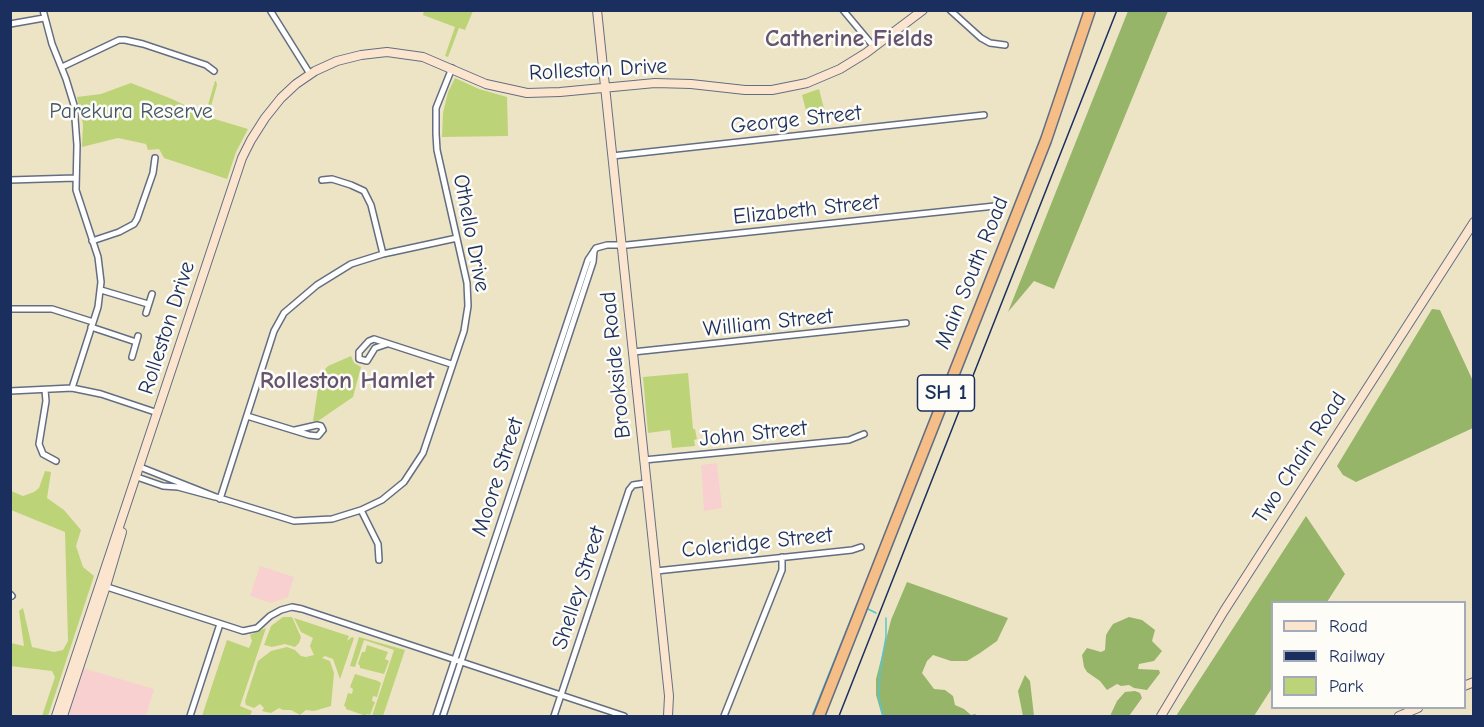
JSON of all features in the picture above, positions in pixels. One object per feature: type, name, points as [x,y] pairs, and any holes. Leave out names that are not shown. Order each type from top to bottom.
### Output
[{"type":"highway","points":[[1071,70],[1070,60],[1084,10]]},
{"type":"highway","name":"Main South Road","points":[[819,717],[1046,140],[1090,10]]},
{"type":"main road","name":"Brookside Road","points":[[597,10],[669,696],[668,717]]},
{"type":"main road","name":"Rolleston Drive","points":[[63,717],[126,510],[245,151],[276,104],[289,91],[310,74],[344,59],[375,53],[415,55],[452,68],[486,84],[521,92],[551,93],[664,83],[745,90],[780,88],[807,83],[832,74],[923,10]]},
{"type":"main road","name":"Two Chain Road","points":[[1161,717],[1236,591],[1473,222]]},
{"type":"main road","name":"Rolleston Drive","points":[[56,717],[103,585]]},
{"type":"main road","points":[[1399,717],[1416,709]]},
{"type":"street","points":[[43,10],[76,114],[75,178],[100,268],[101,290],[72,388]]},
{"type":"street","points":[[270,10],[310,74]]},
{"type":"street","points":[[843,10],[873,47]]},
{"type":"street","points":[[950,10],[981,38],[994,44],[1005,45]]},
{"type":"street","points":[[957,10],[958,17]]},
{"type":"street","points":[[10,24],[44,18]]},
{"type":"street","points":[[62,67],[119,40],[125,40],[206,65],[214,71]]},
{"type":"street","name":"Othello Drive","points":[[141,467],[218,498],[294,521],[332,519],[361,510],[382,500],[404,482],[423,453],[451,364],[464,331],[468,306],[467,283],[437,150],[436,108],[452,68]]},
{"type":"street","name":"George Street","points":[[612,156],[984,116]]},
{"type":"street","points":[[92,241],[119,232],[134,224],[138,219],[153,173],[155,158]]},
{"type":"street","points":[[10,180],[75,178]]},
{"type":"street","points":[[322,180],[332,179],[364,191],[371,205],[383,254]]},
{"type":"street","name":"Elizabeth Street","points":[[621,244],[995,206]]},
{"type":"street","points":[[218,498],[248,416],[274,330],[284,313],[340,269],[383,254],[457,238]]},
{"type":"street","name":"Moore Street","points":[[443,717],[458,661],[588,260],[600,246],[621,244]]},
{"type":"street","points":[[101,290],[148,304]]},
{"type":"street","points":[[146,313],[152,294]]},
{"type":"street","points":[[10,309],[52,309],[137,339],[132,357]]},
{"type":"street","name":"William Street","points":[[633,352],[906,324]]},
{"type":"street","points":[[387,344],[375,348],[367,361],[359,358],[359,352],[370,340],[376,340],[451,364]]},
{"type":"street","points":[[10,391],[72,388],[101,394],[158,413]]},
{"type":"street","points":[[45,390],[46,401],[39,444],[43,454],[56,460]]},
{"type":"street","points":[[248,416],[295,430]]},
{"type":"street","name":"John Street","points":[[644,460],[849,440],[864,434]]},
{"type":"street","name":"Othello Drive","points":[[137,477],[162,486],[178,487],[207,497],[218,498]]},
{"type":"street","name":"Shelley Street","points":[[554,717],[629,490],[633,485],[646,483]]},
{"type":"street","points":[[361,510],[378,544],[379,560]]},
{"type":"street","name":"Coleridge Street","points":[[656,571],[861,547]]},
{"type":"street","points":[[724,717],[782,570],[782,557]]},
{"type":"street","points":[[103,585],[240,631],[257,628],[276,612],[286,608],[298,608],[624,717]]},
{"type":"street","points":[[190,717],[220,624]]},
{"type":"street","name":"Moore Street","points":[[436,717],[458,661]]},
{"type":"shaded area","points":[[717,463],[722,508],[704,511],[701,465]]},
{"type":"shaded area","points":[[260,566],[294,577],[288,597],[271,603],[250,596]]},
{"type":"shaded area","points":[[83,668],[154,689],[146,716],[68,716]]},
{"type":"green space","points":[[424,11],[473,11],[465,30],[459,28],[448,57],[445,56],[455,27],[423,15]]},
{"type":"green space","points":[[1128,11],[1168,11],[1054,289],[1034,281],[1008,312]]},
{"type":"green space","points":[[455,78],[479,89],[507,97],[508,136],[442,137],[443,113],[448,92]]},
{"type":"green space","name":"Parekura Reserve","points":[[215,81],[217,85],[208,117],[248,129],[236,152],[227,179],[164,158],[159,149],[148,150],[146,144],[118,138],[82,147],[83,124],[77,97],[101,94],[131,83],[205,115]]},
{"type":"green space","points":[[819,89],[828,124],[810,126],[802,95]]},
{"type":"green space","points":[[1432,309],[1440,310],[1473,381],[1473,428],[1356,482],[1343,475],[1337,466]]},
{"type":"green space","points":[[351,356],[354,363],[361,367],[353,397],[318,421],[313,421],[320,375],[328,366]]},
{"type":"green space","points":[[688,373],[693,429],[695,429],[697,439],[694,440],[695,446],[672,448],[670,430],[648,433],[643,377]]},
{"type":"green space","points":[[45,471],[51,472],[47,498],[64,510],[81,530],[76,546],[83,567],[94,576],[48,716],[42,716],[55,677],[52,671],[10,666],[11,643],[24,646],[19,611],[23,608],[32,647],[54,652],[63,650],[68,641],[65,532],[11,510],[11,491],[23,496],[34,492],[39,488]]},
{"type":"green space","points":[[1306,516],[1345,574],[1328,601],[1271,601],[1271,690],[1254,716],[1176,716]]},
{"type":"green space","points":[[907,582],[1008,618],[997,641],[980,653],[967,661],[951,661],[933,655],[927,661],[922,673],[934,689],[945,690],[953,696],[955,705],[971,715],[978,716],[882,716],[876,695],[876,679],[891,620]]},
{"type":"green space","points":[[283,617],[292,617],[301,637],[299,643],[295,647],[285,644],[272,647],[264,645],[271,626]]},
{"type":"green space","points":[[1129,617],[1142,620],[1155,630],[1152,641],[1162,651],[1154,661],[1139,664],[1138,669],[1159,670],[1160,673],[1147,690],[1117,684],[1107,690],[1100,681],[1087,672],[1082,655],[1087,648],[1101,652],[1105,650],[1106,635],[1113,624]]},
{"type":"green space","points":[[294,618],[349,636],[347,641],[354,638],[340,679],[333,659],[325,656],[322,658],[330,661],[334,673],[331,706],[314,711],[306,710],[300,715],[291,710],[279,708],[271,713],[262,711],[264,708],[260,704],[254,708],[246,705],[245,701],[258,661],[271,651],[287,647],[295,650],[301,656],[314,655],[310,646],[313,638],[301,632]]},
{"type":"green space","points":[[266,628],[240,706],[252,711],[250,716],[202,716],[227,640],[249,648],[252,641],[250,635]]},
{"type":"green space","points":[[359,637],[405,650],[383,716],[372,716],[394,650],[364,640],[355,667],[350,666]]},
{"type":"green space","points":[[367,645],[388,652],[385,659],[389,661],[384,674],[360,668],[358,664]]},
{"type":"green space","points":[[355,674],[381,683],[377,697],[373,696],[372,701],[375,702],[370,715],[366,716],[346,709],[344,706],[348,693],[352,694],[353,689],[350,687]]},
{"type":"green space","points":[[1025,675],[1030,681],[1034,716],[1023,716],[1018,691]]},
{"type":"green space","points":[[1125,692],[1140,693],[1142,698],[1129,716],[1110,716],[1117,701]]},
{"type":"waterway","points":[[812,716],[857,604]]},
{"type":"waterway","points":[[868,609],[876,613]]},
{"type":"waterway","points":[[883,716],[879,699],[886,618]]},
{"type":"railway","points":[[839,716],[1117,10]]},
{"type":"district","name":"Catherine Fields","points":[[849,39]]},
{"type":"district","name":"Rolleston Hamlet","points":[[347,381]]}]
